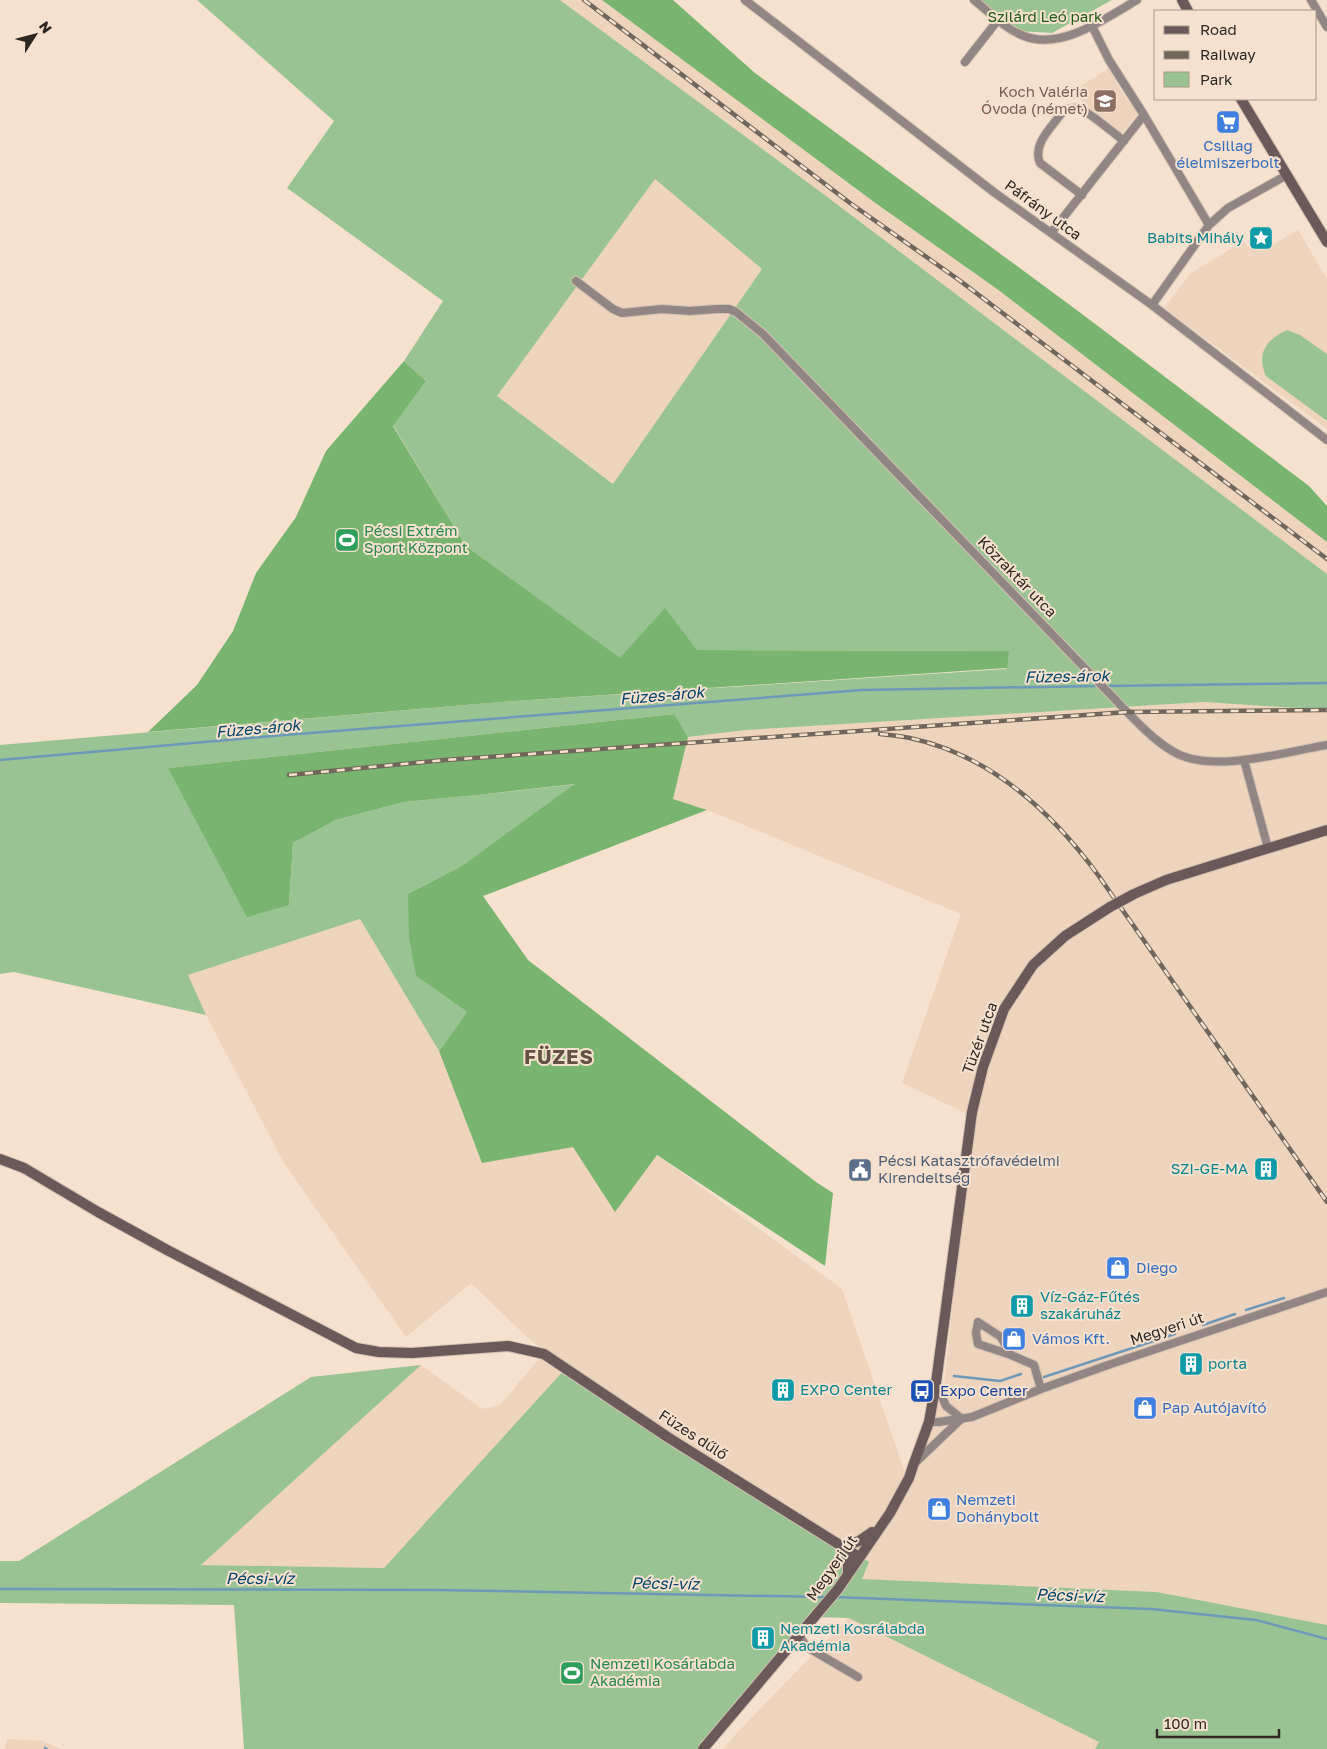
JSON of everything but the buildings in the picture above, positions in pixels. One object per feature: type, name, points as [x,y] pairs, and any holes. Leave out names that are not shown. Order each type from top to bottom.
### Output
[{"type":"street","name":"Páfrány utca","points":[[745,0],[995,193],[1152,305],[1327,440]]},
{"type":"street","points":[[974,0],[998,20],[1022,36],[1035,40],[1066,37],[1092,26],[1137,0]]},
{"type":"street","points":[[1317,10],[1327,27]]},
{"type":"street","points":[[965,62],[998,20]]},
{"type":"street","points":[[1092,26],[1109,60],[1209,225]]},
{"type":"street","points":[[1242,100],[1327,242]]},
{"type":"street","points":[[1082,195],[1040,163],[1038,158],[1037,153],[1040,144],[1061,114],[1065,110],[1081,109],[1124,141]]},
{"type":"street","points":[[1051,233],[1144,115]]},
{"type":"street","points":[[1152,305],[1209,225],[1228,208],[1287,175]]},
{"type":"street","name":"Közraktár utca","points":[[576,282],[613,309],[622,313],[662,309],[690,312],[716,309],[732,310],[763,334],[1096,680],[1158,741],[1174,753],[1203,761],[1244,760],[1327,745]]},
{"type":"street","points":[[1244,760],[1268,848]]},
{"type":"street","name":"Tüzér utca","points":[[929,1422],[936,1383],[972,1112],[983,1067],[1004,1009],[1033,965],[1064,936],[1134,894],[1166,880],[1327,830]]},
{"type":"street","name":"Füzes dűlő","points":[[0,1159],[24,1168],[161,1247],[356,1348],[379,1352],[412,1353],[508,1346],[544,1354],[669,1438],[859,1557]]},
{"type":"street","name":"Megyeri út","points":[[703,1749],[847,1577],[890,1512],[909,1478],[929,1422],[962,1419],[982,1413],[1041,1389],[1176,1341],[1327,1292]]},
{"type":"street","points":[[1011,1355],[1000,1337],[978,1322],[976,1333],[978,1344],[1034,1365],[1041,1389]]},
{"type":"street","points":[[936,1383],[946,1406],[962,1419]]},
{"type":"street","name":"Megyeri út","points":[[914,1463],[962,1419]]},
{"type":"street","points":[[847,1577],[848,1566],[843,1547],[859,1542],[880,1526]]},
{"type":"street","points":[[799,1636],[807,1647],[858,1677]]},
{"type":"shaded area","points":[[560,0],[602,0],[874,202],[997,289],[1327,542],[1327,574],[818,190]]},
{"type":"shaded area","name":"Koch Valéria Óvoda (német)","points":[[1109,68],[1128,101],[1131,100],[1137,110],[1137,115],[1122,133],[1086,106],[1078,96],[1079,87]]},
{"type":"shaded area","points":[[655,179],[762,269],[614,484],[497,396]]},
{"type":"shaded area","points":[[1298,230],[1327,279],[1327,429],[1164,308],[1191,273],[1244,241],[1248,247],[1265,237],[1271,246]]},
{"type":"shaded area","points":[[1204,702],[1327,710],[1327,1625],[1157,1592],[861,1579],[869,1562],[565,1369],[384,1568],[201,1565],[421,1365],[482,1409],[500,1405],[545,1352],[471,1283],[406,1337],[284,1163],[206,1015],[188,975],[360,919],[439,1051],[482,1163],[573,1146],[657,1155],[842,1289],[905,1473],[944,1388],[972,1116],[902,1083],[961,914],[707,810],[673,799],[688,737],[746,730]]},
{"type":"shaded area","points":[[849,1617],[1099,1742],[1095,1749],[723,1749]]},
{"type":"shaded area","points":[[7,1739],[42,1741],[62,1749],[5,1749]]},
{"type":"green space","points":[[197,0],[560,0],[818,190],[1327,574],[1327,710],[1204,702],[746,730],[688,737],[673,714],[168,768],[289,905],[293,843],[336,820],[404,802],[577,784],[463,865],[408,894],[416,976],[467,1012],[439,1051],[360,919],[188,975],[206,1015],[14,972],[0,974],[0,745],[501,702],[1006,669],[1008,651],[697,650],[620,659],[466,546],[393,425],[426,381],[404,361],[443,301],[287,188],[334,121]],"holes":[[[655,179],[762,269],[613,484],[497,396]]]},
{"type":"green space","points":[[602,0],[673,0],[755,73],[1082,314],[1309,486],[1327,506],[1327,542],[997,289],[874,202]]},
{"type":"green space","name":"Szilárd Leó park","points":[[978,0],[1112,0],[1052,33],[1018,31]]},
{"type":"green space","points":[[1287,330],[1300,335],[1327,354],[1327,421],[1266,376],[1262,361],[1265,348],[1273,338]]},
{"type":"green space","points":[[404,361],[426,381],[393,426],[466,546],[620,658],[665,608],[697,650],[1009,651],[1007,668],[501,702],[148,732],[197,685],[233,631],[256,573],[296,517],[326,451]]},
{"type":"green space","points":[[674,714],[688,737],[673,799],[707,810],[483,896],[528,960],[816,1182],[833,1193],[825,1266],[657,1155],[615,1212],[573,1147],[482,1163],[439,1051],[467,1012],[416,976],[409,937],[408,894],[463,865],[575,784],[404,802],[336,820],[293,843],[289,905],[247,917],[168,768]]},
{"type":"green space","points":[[421,1365],[201,1565],[384,1568],[565,1369],[869,1562],[862,1579],[1157,1592],[1327,1625],[1327,1749],[1095,1749],[1099,1742],[849,1618],[812,1617],[703,1749],[244,1749],[234,1605],[0,1603],[0,1561],[19,1561],[311,1377]]},
{"type":"waterway","name":"Füzes-árok","points":[[1106,686],[1327,683]]},
{"type":"waterway","name":"Füzes-árok","points":[[0,760],[284,735],[862,690],[1098,686]]},
{"type":"waterway","points":[[1246,1310],[1284,1298]]},
{"type":"waterway","points":[[1203,1325],[1235,1314]]},
{"type":"waterway","points":[[1044,1377],[1175,1334]]},
{"type":"waterway","points":[[954,1376],[1000,1381],[1021,1374]]},
{"type":"waterway","name":"Pécsi-víz","points":[[0,1589],[435,1590],[826,1597]]},
{"type":"waterway","name":"Pécsi-víz","points":[[834,1597],[1151,1609],[1256,1620],[1327,1639]]},
{"type":"railway","points":[[584,0],[850,203],[959,280],[1327,559]]},
{"type":"railway","points":[[289,775],[445,760],[1128,712],[1327,710]]},
{"type":"railway","points":[[880,734],[910,738],[939,746],[967,758],[992,772],[1016,789],[1060,829],[1098,875],[1327,1202]]},
{"type":"place","name":"Koch Valéria Óvoda (német)","points":[[1105,101]]},
{"type":"place","name":"Csillag élelmiszerbolt","points":[[1228,122]]},
{"type":"place","name":"Babits Mihály","points":[[1261,238]]},
{"type":"place","name":"Pécsi Extrém Sport Központ","points":[[347,540]]},
{"type":"place","name":"SZI-GE-MA","points":[[1266,1169]]},
{"type":"place","name":"Pécsi Katasztrófavédelmi Kirendeltség","points":[[860,1170]]},
{"type":"place","name":"Diego","points":[[1118,1268]]},
{"type":"place","name":"Víz-Gáz-Fűtés szakáruház","points":[[1022,1306]]},
{"type":"place","name":"Vámos Kft.","points":[[1014,1339]]},
{"type":"place","name":"porta","points":[[1191,1364]]},
{"type":"place","name":"EXPO Center","points":[[783,1390]]},
{"type":"place","name":"Expo Center","points":[[922,1391]]},
{"type":"place","name":"Pap Autójavító","points":[[1145,1408]]},
{"type":"place","name":"Nemzeti Dohánybolt","points":[[939,1509]]},
{"type":"place","name":"Nemzeti Kosrálabda Akadémia","points":[[763,1638]]},
{"type":"place","name":"Nemzeti Kosárlabda Akadémia","points":[[572,1673]]},
{"type":"district","name":"FÜZES","points":[[559,1057]]}]
